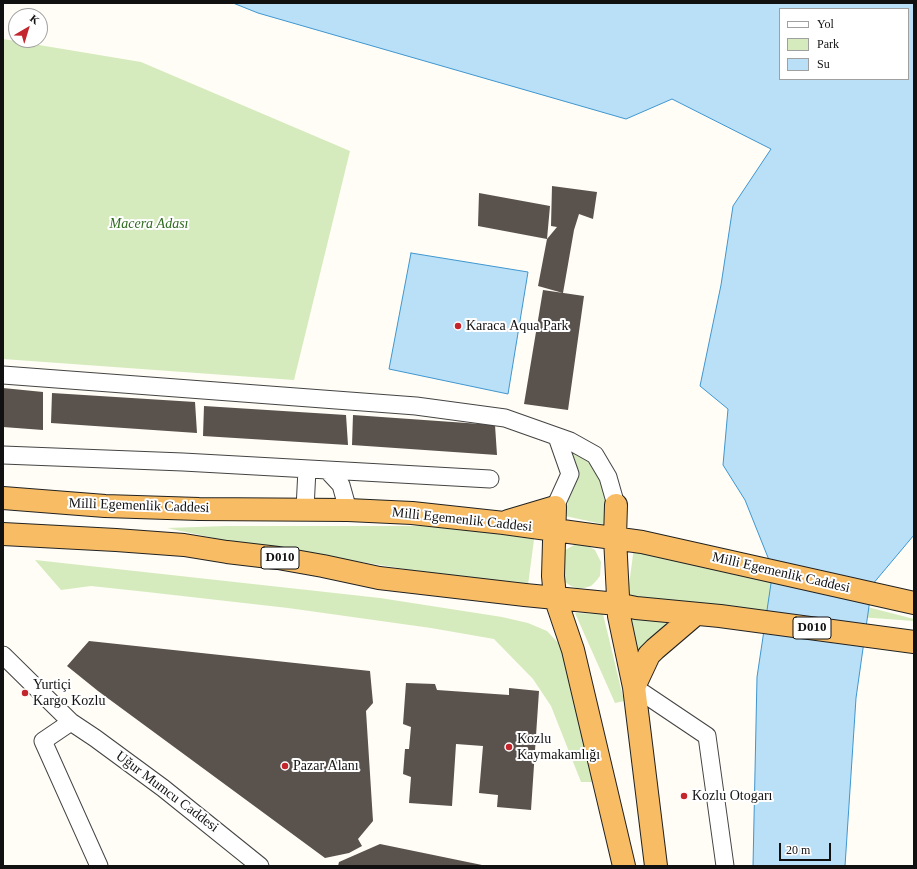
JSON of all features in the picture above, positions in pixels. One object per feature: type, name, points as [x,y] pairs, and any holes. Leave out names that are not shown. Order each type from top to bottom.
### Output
[{"type":"highway","name":"Milli Egemenlik Caddesi","points":[[3,498],[113,506],[199,509],[348,510],[412,513],[504,523],[642,542],[908,602]]},
{"type":"highway","points":[[616,505],[615,538],[617,604],[634,687],[656,866]]},
{"type":"highway","points":[[616,505],[642,542]]},
{"type":"highway","points":[[504,523],[555,507],[553,576],[554,597],[573,650],[624,866]]},
{"type":"highway","name":"D010","points":[[3,534],[184,545],[278,558],[378,578],[617,604],[636,608],[720,616],[909,641]]},
{"type":"highway","points":[[525,595],[554,620],[565,635],[573,650]]},
{"type":"highway","points":[[634,687],[649,656],[655,649],[696,614]]},
{"type":"street","points":[[3,375],[416,406],[505,418],[570,441],[595,455],[608,477],[616,505]]},
{"type":"street","points":[[555,507],[570,474],[557,437]]},
{"type":"street","points":[[3,455],[183,462],[490,479]]},
{"type":"street","points":[[305,509],[307,469]]},
{"type":"street","points":[[327,470],[341,485],[348,510]]},
{"type":"street","name":"Uğur Mumcu Caddesi","points":[[3,655],[71,722],[163,788],[260,866]]},
{"type":"street","points":[[634,687],[707,736],[725,866]]},
{"type":"street","points":[[71,722],[43,740],[98,866]]},
{"type":"green space","name":"Macera Adası","points":[[3,39],[8,40],[8,48],[48,48],[48,46],[141,62],[350,151],[294,380],[3,359]]},
{"type":"green space","points":[[570,447],[589,457],[601,478],[606,500],[607,525],[565,516],[575,467]]},
{"type":"green space","points":[[226,526],[448,526],[535,532],[528,585],[437,574],[228,541],[167,528]]},
{"type":"green space","points":[[574,545],[588,546],[595,550],[601,562],[600,576],[591,586],[577,588],[565,582],[560,576],[562,554]]},
{"type":"green space","points":[[634,547],[914,619],[914,621],[627,600]]},
{"type":"green space","points":[[35,560],[380,598],[502,617],[528,623],[547,631],[560,645],[569,660],[593,782],[581,782],[551,706],[533,679],[494,639],[431,628],[288,608],[147,592],[91,586],[61,590]]},
{"type":"green space","points":[[575,613],[603,614],[624,701],[615,703]]},
{"type":"green space","points":[[630,614],[658,620],[675,626],[635,660]]},
{"type":"water","points":[[233,3],[914,3],[914,535],[872,585],[856,698],[845,866],[753,866],[757,677],[773,570],[745,500],[723,465],[728,409],[700,386],[721,285],[733,206],[771,149],[672,99],[626,119],[258,13]]},
{"type":"water","name":"Karaca Aqua Park","points":[[411,253],[528,272],[508,394],[389,369]]},
{"type":"building","points":[[552,186],[597,192],[593,219],[579,214],[574,230],[563,293],[538,286],[547,239],[557,227],[551,226]]},
{"type":"building","points":[[479,193],[550,206],[547,239],[478,226]]},
{"type":"building","points":[[543,290],[584,296],[568,410],[524,404]]},
{"type":"building","points":[[3,388],[43,392],[43,430],[3,427]]},
{"type":"building","points":[[52,393],[195,402],[197,433],[51,423]]},
{"type":"building","points":[[204,406],[346,415],[348,445],[203,436]]},
{"type":"building","points":[[353,415],[495,425],[497,455],[352,445]]},
{"type":"building","name":"Pazar Alanı","points":[[89,641],[370,671],[373,703],[366,711],[373,821],[358,839],[362,846],[349,853],[325,858],[98,691],[67,666]]},
{"type":"building","name":"Kozlu Kaymakamlığı","points":[[406,683],[435,684],[437,690],[509,695],[509,688],[539,691],[531,810],[497,807],[498,795],[479,793],[483,746],[456,744],[452,806],[409,803],[411,777],[403,774],[405,749],[409,749],[411,727],[403,724]]},
{"type":"building","points":[[380,844],[482,866],[338,866],[339,862]]},
{"type":"place","name":"Karaca Aqua Park","points":[[458,326]]},
{"type":"place","name":"Yurtiçi Kargo Kozlu","points":[[25,693]]},
{"type":"place","name":"Kozlu Kaymakamlığı","points":[[509,747]]},
{"type":"place","name":"Pazar Alanı","points":[[285,766]]},
{"type":"place","name":"Kozlu Otogarı","points":[[684,796]]}]
